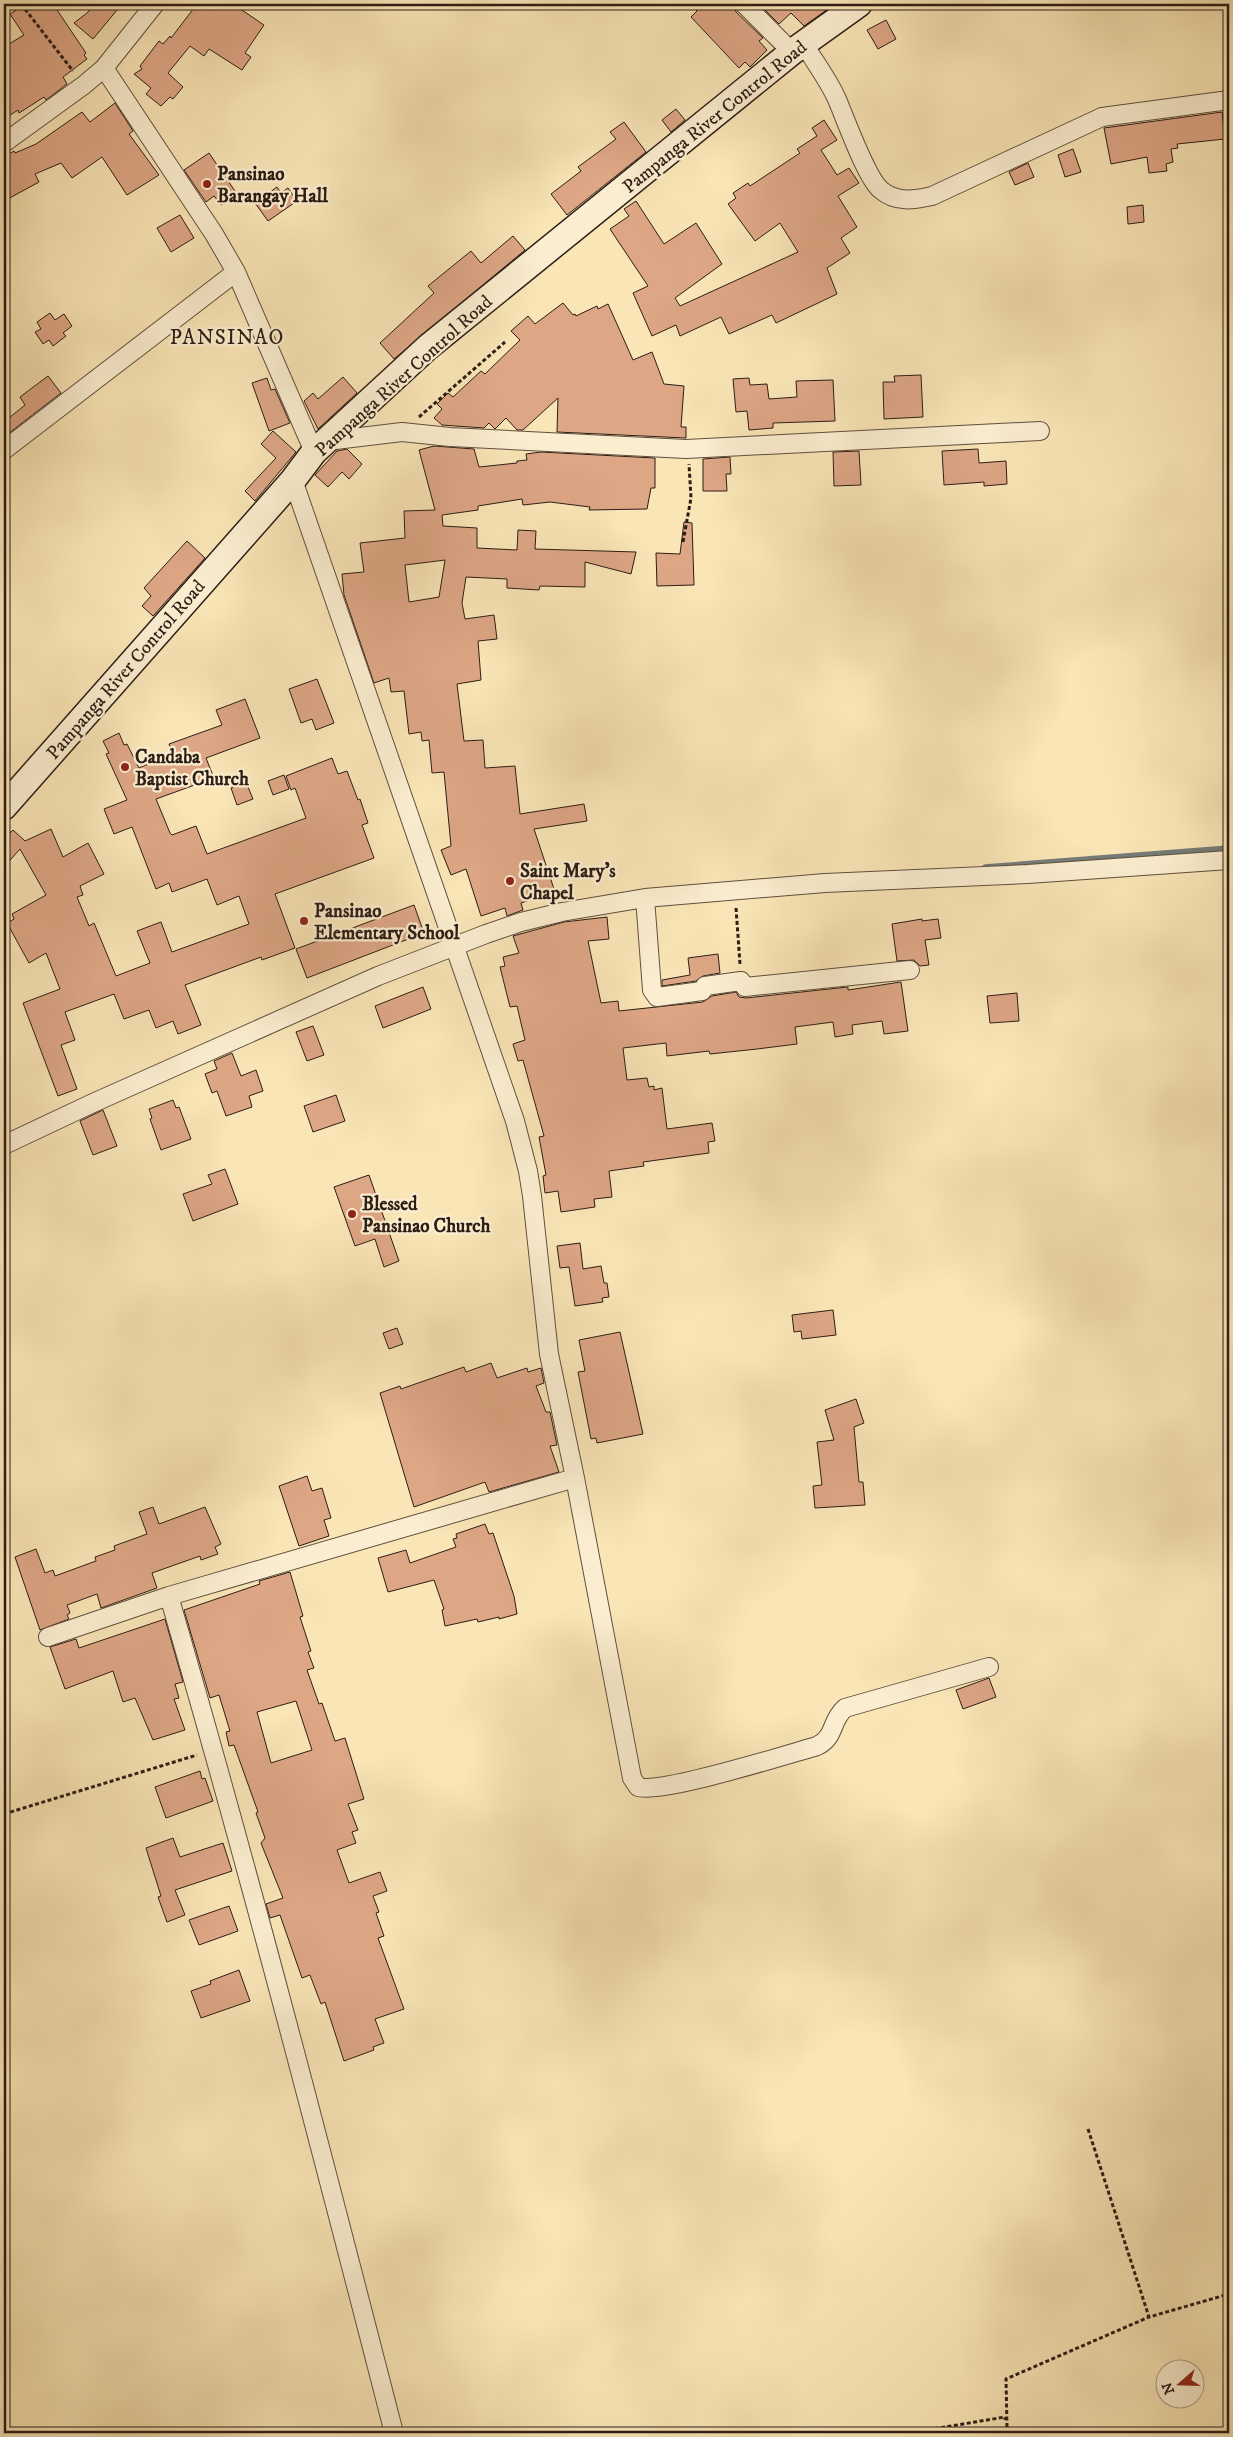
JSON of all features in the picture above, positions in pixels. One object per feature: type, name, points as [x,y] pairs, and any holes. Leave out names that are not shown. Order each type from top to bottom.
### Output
[{"type":"main road","name":"Pampanga River Control Road","points":[[4,807],[321,447],[428,347],[798,48],[859,4]]},
{"type":"street","points":[[4,143],[84,85],[104,68],[155,4]]},
{"type":"street","points":[[744,4],[798,48],[835,94],[865,164],[880,189],[890,195],[908,201],[932,196],[1102,117],[1229,100]]},
{"type":"street","points":[[104,68],[214,234],[236,272],[321,447],[402,432],[450,437],[686,449],[1040,431]]},
{"type":"street","points":[[4,450],[236,272]]},
{"type":"street","points":[[293,480],[515,1121],[528,1171],[548,1354],[575,1478],[632,1778],[638,1786],[646,1789],[672,1785],[817,1746],[830,1736],[835,1720],[845,1708],[989,1667]]},
{"type":"street","points":[[4,1145],[93,1103],[378,976],[521,922],[571,910],[645,898],[735,890],[1229,860]]},
{"type":"street","points":[[645,898],[654,995],[657,997],[702,991],[705,986],[740,981],[745,987],[910,970]]},
{"type":"street","points":[[48,1637],[169,1596],[575,1478]]},
{"type":"street","points":[[169,1596],[214,1750],[300,2066],[394,2433]]},
{"type":"path","points":[[21,4],[84,85]]},
{"type":"path","points":[[402,432],[505,342]]},
{"type":"path","points":[[683,542],[691,498],[690,473],[686,449]]},
{"type":"path","points":[[735,890],[740,981]]},
{"type":"path","points":[[4,1814],[214,1750]]},
{"type":"path","points":[[1088,2129],[1149,2317]]},
{"type":"path","points":[[1008,2433],[1006,2379],[1149,2317],[1229,2294]]},
{"type":"path","points":[[909,2433],[1004,2418],[1007,2427]]},
{"type":"building","points":[[26,4],[53,4],[86,53],[84,55],[87,59],[63,77],[67,84],[46,100],[44,97],[19,113],[18,110],[4,119],[4,47],[24,35],[10,14]]},
{"type":"building","points":[[95,4],[122,4],[93,39],[74,23]]},
{"type":"building","points":[[197,4],[233,4],[264,25],[245,53],[251,57],[242,70],[209,49],[204,56],[190,46],[168,73],[183,87],[173,99],[170,97],[161,106],[146,94],[151,88],[134,74],[142,69],[140,66],[159,41],[163,44],[170,36],[171,38]]},
{"type":"building","points":[[690,4],[734,4],[736,12],[763,38],[759,41],[767,50],[750,67],[745,62],[739,68],[691,17],[697,11]]},
{"type":"building","points":[[759,4],[835,4],[804,26],[791,13],[779,24]]},
{"type":"building","points":[[886,20],[896,39],[878,49],[867,30]]},
{"type":"building","points":[[115,103],[133,131],[129,134],[159,175],[127,195],[102,157],[72,178],[61,163],[35,174],[39,182],[4,201],[4,157],[14,151],[15,153],[36,144],[82,112],[90,122]]},
{"type":"building","points":[[676,109],[685,120],[671,132],[662,120]]},
{"type":"building","points":[[1222,112],[1225,139],[1177,144],[1178,148],[1171,149],[1173,162],[1166,164],[1167,171],[1149,173],[1147,157],[1111,164],[1104,128]]},
{"type":"building","points":[[824,120],[837,140],[821,150],[837,175],[849,168],[859,183],[838,196],[857,227],[841,238],[850,253],[827,268],[837,294],[776,323],[772,315],[729,334],[721,317],[680,336],[676,325],[652,336],[633,293],[648,286],[610,229],[629,216],[624,209],[636,201],[664,244],[696,223],[722,264],[675,298],[680,306],[798,252],[780,223],[755,241],[728,204],[736,198],[733,193],[748,183],[750,186],[800,153],[797,149],[817,136],[812,128]]},
{"type":"building","points":[[624,122],[646,152],[567,215],[551,194],[581,171],[578,167],[616,139],[610,132]]},
{"type":"building","points":[[1073,149],[1081,172],[1065,177],[1058,155]]},
{"type":"building","name":"Pansinao Barangay Hall","points":[[209,153],[237,194],[221,205],[214,196],[206,202],[184,170]]},
{"type":"building","points":[[1028,163],[1034,177],[1015,185],[1009,172]]},
{"type":"building","points":[[277,187],[281,193],[288,188],[297,201],[268,221],[255,203]]},
{"type":"building","points":[[1143,205],[1144,222],[1128,224],[1127,207]]},
{"type":"building","points":[[180,215],[194,238],[171,252],[157,228]]},
{"type":"building","points":[[513,236],[525,250],[394,359],[380,343],[434,293],[428,286],[471,251],[481,263]]},
{"type":"building","points":[[563,303],[576,316],[597,306],[598,309],[608,304],[633,360],[652,352],[664,384],[684,386],[681,427],[686,427],[686,438],[557,432],[558,398],[523,430],[517,430],[506,418],[495,429],[489,423],[484,428],[442,425],[434,418],[442,409],[437,404],[448,393],[453,397],[481,371],[485,374],[520,340],[511,331],[528,316],[535,324]]},
{"type":"building","points":[[50,313],[55,320],[64,314],[72,326],[63,333],[66,336],[53,346],[49,340],[43,344],[35,332],[41,329],[37,322]]},
{"type":"building","points":[[921,375],[923,417],[884,419],[883,382],[895,382],[894,376]]},
{"type":"building","points":[[48,376],[61,393],[4,437],[4,422],[25,405],[20,397]]},
{"type":"building","points":[[343,377],[357,393],[318,429],[304,401],[313,393],[318,399]]},
{"type":"building","points":[[267,378],[271,390],[275,389],[290,423],[269,431],[252,383]]},
{"type":"building","points":[[749,378],[750,385],[767,384],[769,399],[797,397],[796,381],[833,380],[835,421],[773,423],[773,428],[749,430],[747,411],[736,412],[733,379]]},
{"type":"building","points":[[273,431],[296,452],[255,501],[245,491],[276,458],[261,444]]},
{"type":"building","points":[[434,446],[474,449],[479,467],[517,463],[517,461],[527,460],[526,454],[541,452],[655,458],[655,488],[651,488],[647,509],[589,510],[590,507],[550,502],[523,505],[522,499],[478,506],[478,510],[442,515],[443,526],[477,528],[477,548],[517,550],[518,530],[536,531],[535,549],[636,552],[631,574],[585,562],[585,587],[540,586],[539,590],[507,588],[507,579],[466,577],[462,603],[465,619],[494,615],[497,639],[478,641],[481,680],[457,684],[464,741],[483,740],[485,768],[515,766],[520,814],[584,804],[587,821],[534,829],[555,892],[521,903],[523,910],[507,916],[505,908],[481,916],[466,869],[451,875],[441,850],[451,846],[444,772],[432,773],[429,740],[422,741],[421,732],[409,734],[404,691],[391,692],[389,678],[374,683],[344,595],[342,574],[364,572],[360,543],[405,538],[404,511],[435,510],[419,450]],"holes":[[[445,560],[439,597],[409,602],[405,565]]]},
{"type":"building","points":[[347,449],[362,464],[349,479],[342,472],[328,487],[315,475],[337,451]]},
{"type":"building","points":[[978,449],[979,463],[1006,461],[1007,484],[984,486],[984,482],[944,485],[942,451]]},
{"type":"building","points":[[859,451],[861,485],[834,486],[833,452]]},
{"type":"building","points":[[730,457],[731,474],[726,474],[727,491],[703,491],[703,459]]},
{"type":"building","points":[[684,522],[692,523],[694,585],[657,586],[656,553],[680,554]]},
{"type":"building","points":[[187,541],[205,558],[153,616],[142,606],[151,596],[144,588]]},
{"type":"building","points":[[317,679],[334,723],[316,730],[312,719],[301,723],[289,689]]},
{"type":"building","points":[[245,699],[260,738],[206,758],[214,778],[156,799],[170,833],[172,835],[196,826],[207,854],[306,818],[295,788],[291,790],[286,776],[332,758],[338,774],[347,771],[358,800],[360,799],[368,823],[362,825],[374,858],[275,894],[295,948],[262,960],[261,957],[185,985],[201,1025],[178,1034],[173,1021],[156,1028],[149,1010],[124,1019],[114,994],[65,1012],[75,1040],[61,1045],[77,1089],[58,1096],[23,1003],[60,989],[46,953],[29,963],[7,923],[14,919],[12,914],[46,895],[20,849],[4,867],[4,839],[13,830],[25,841],[51,829],[63,857],[88,843],[104,874],[80,886],[83,895],[77,897],[89,926],[94,923],[116,976],[150,963],[137,931],[161,922],[172,952],[249,924],[239,896],[217,905],[207,879],[172,892],[169,883],[156,889],[132,827],[114,834],[104,809],[127,800],[106,754],[109,753],[103,741],[119,733],[124,745],[127,744],[139,768],[173,753],[169,744],[222,725],[216,710]]},
{"type":"building","points":[[284,775],[289,789],[273,795],[268,781]]},
{"type":"building","points":[[246,782],[253,799],[237,805],[231,788]]},
{"type":"building","points":[[414,905],[424,933],[307,978],[296,949]]},
{"type":"building","points":[[607,917],[609,939],[588,941],[601,1003],[618,1001],[619,1011],[703,1002],[712,996],[736,992],[739,997],[746,998],[848,987],[848,990],[901,982],[908,1031],[884,1034],[882,1021],[852,1025],[853,1034],[835,1037],[833,1022],[795,1027],[797,1044],[757,1049],[710,1054],[709,1051],[667,1056],[666,1043],[623,1048],[627,1080],[647,1078],[649,1087],[654,1086],[654,1090],[662,1088],[667,1129],[712,1123],[715,1141],[708,1142],[709,1153],[643,1162],[644,1166],[609,1171],[612,1197],[594,1199],[595,1207],[561,1212],[558,1191],[545,1193],[543,1176],[546,1175],[539,1137],[544,1136],[523,1060],[518,1061],[513,1044],[525,1040],[517,1006],[510,1007],[500,967],[505,966],[503,957],[519,953],[513,936],[564,922]]},
{"type":"building","points":[[922,919],[922,921],[938,919],[941,938],[925,940],[929,965],[920,966],[914,960],[897,961],[892,924]]},
{"type":"building","points":[[718,954],[720,973],[703,976],[696,981],[662,986],[662,980],[690,975],[688,958]]},
{"type":"building","points":[[423,987],[431,1009],[383,1028],[375,1006]]},
{"type":"building","points":[[1017,993],[1019,1021],[990,1023],[987,996]]},
{"type":"building","points":[[313,1026],[324,1055],[307,1061],[296,1032]]},
{"type":"building","points":[[232,1053],[241,1076],[256,1070],[263,1091],[249,1096],[252,1107],[226,1116],[217,1091],[212,1093],[205,1074],[217,1069],[214,1061]]},
{"type":"building","points":[[336,1095],[345,1121],[313,1132],[304,1106]]},
{"type":"building","points":[[173,1100],[176,1108],[179,1107],[191,1139],[161,1150],[150,1119],[152,1118],[149,1109]]},
{"type":"building","points":[[103,1110],[117,1146],[93,1155],[80,1121]]},
{"type":"building","points":[[225,1169],[238,1204],[193,1221],[183,1194],[212,1184],[208,1175]]},
{"type":"building","points":[[369,1175],[399,1261],[384,1267],[375,1239],[355,1246],[334,1187]]},
{"type":"building","points":[[580,1243],[583,1269],[601,1266],[604,1283],[607,1283],[609,1297],[602,1298],[603,1302],[575,1306],[569,1267],[560,1268],[557,1246]]},
{"type":"building","points":[[833,1310],[836,1335],[802,1339],[801,1331],[794,1332],[792,1315]]},
{"type":"building","points":[[397,1328],[403,1344],[389,1349],[383,1333]]},
{"type":"building","points":[[620,1332],[643,1434],[597,1443],[596,1438],[591,1439],[578,1372],[585,1371],[579,1340]]},
{"type":"building","points":[[491,1363],[497,1378],[527,1368],[528,1372],[541,1368],[544,1383],[536,1386],[546,1412],[550,1412],[557,1445],[550,1446],[559,1472],[489,1492],[485,1482],[414,1507],[380,1393],[400,1386],[401,1389],[464,1367],[466,1372]]},
{"type":"building","points":[[856,1399],[864,1423],[854,1427],[859,1482],[863,1482],[865,1505],[815,1508],[813,1486],[822,1485],[817,1442],[834,1440],[825,1410]]},
{"type":"building","points":[[307,1476],[312,1491],[322,1488],[331,1518],[324,1520],[329,1536],[299,1546],[279,1486]]},
{"type":"building","points":[[153,1507],[159,1524],[205,1507],[221,1544],[215,1547],[218,1554],[201,1560],[200,1556],[152,1573],[157,1588],[101,1608],[97,1594],[67,1605],[70,1613],[67,1615],[69,1619],[40,1630],[15,1557],[36,1549],[45,1573],[53,1570],[55,1576],[96,1561],[95,1557],[115,1550],[114,1546],[147,1534],[139,1512]]},
{"type":"building","points":[[485,1524],[489,1534],[493,1533],[514,1596],[517,1614],[499,1619],[499,1617],[478,1622],[477,1619],[445,1626],[442,1610],[444,1609],[434,1580],[388,1592],[378,1558],[406,1550],[410,1563],[456,1547],[453,1539],[457,1538],[456,1534]]},
{"type":"building","points":[[290,1572],[303,1616],[300,1617],[311,1651],[308,1652],[314,1668],[307,1670],[319,1704],[322,1703],[335,1741],[345,1738],[364,1799],[348,1804],[358,1830],[352,1832],[356,1843],[337,1850],[349,1883],[380,1872],[387,1891],[373,1896],[379,1912],[376,1913],[384,1936],[378,1938],[404,2009],[375,2019],[384,2043],[373,2047],[374,2050],[344,2061],[325,2002],[321,2004],[310,1975],[302,1978],[280,1915],[270,1918],[266,1904],[283,1898],[261,1843],[265,1838],[256,1813],[258,1812],[234,1745],[229,1746],[226,1732],[230,1731],[219,1695],[210,1698],[184,1610],[260,1584],[259,1581]],"holes":[[[296,1701],[312,1750],[271,1763],[257,1712]]]},
{"type":"building","points":[[165,1619],[183,1682],[175,1684],[179,1698],[174,1699],[185,1730],[153,1740],[135,1698],[123,1702],[113,1671],[65,1689],[50,1647],[76,1639],[79,1648]]},
{"type":"building","points":[[989,1678],[996,1697],[963,1709],[956,1690]]},
{"type":"building","points":[[200,1771],[202,1779],[205,1778],[213,1801],[166,1818],[155,1787]]},
{"type":"building","points":[[173,1838],[180,1857],[223,1843],[232,1871],[175,1890],[185,1915],[167,1922],[158,1897],[161,1896],[146,1848]]},
{"type":"building","points":[[229,1906],[238,1931],[199,1945],[189,1920]]},
{"type":"building","points":[[239,1970],[250,2001],[201,2018],[191,1991],[211,1984],[210,1981]]},
{"type":"waterway","points":[[985,867],[1229,848]]},
{"type":"place","name":"Pansinao Barangay Hall","points":[[207,184]]},
{"type":"place","name":"Candaba Baptist Church","points":[[125,767]]},
{"type":"place","name":"Saint Mary's Chapel","points":[[510,881]]},
{"type":"place","name":"Pansinao Elementary School","points":[[304,921]]},
{"type":"place","name":"Blessed Pansinao Church","points":[[352,1214]]},
{"type":"district","name":"PANSINAO","points":[[227,337]]}]
